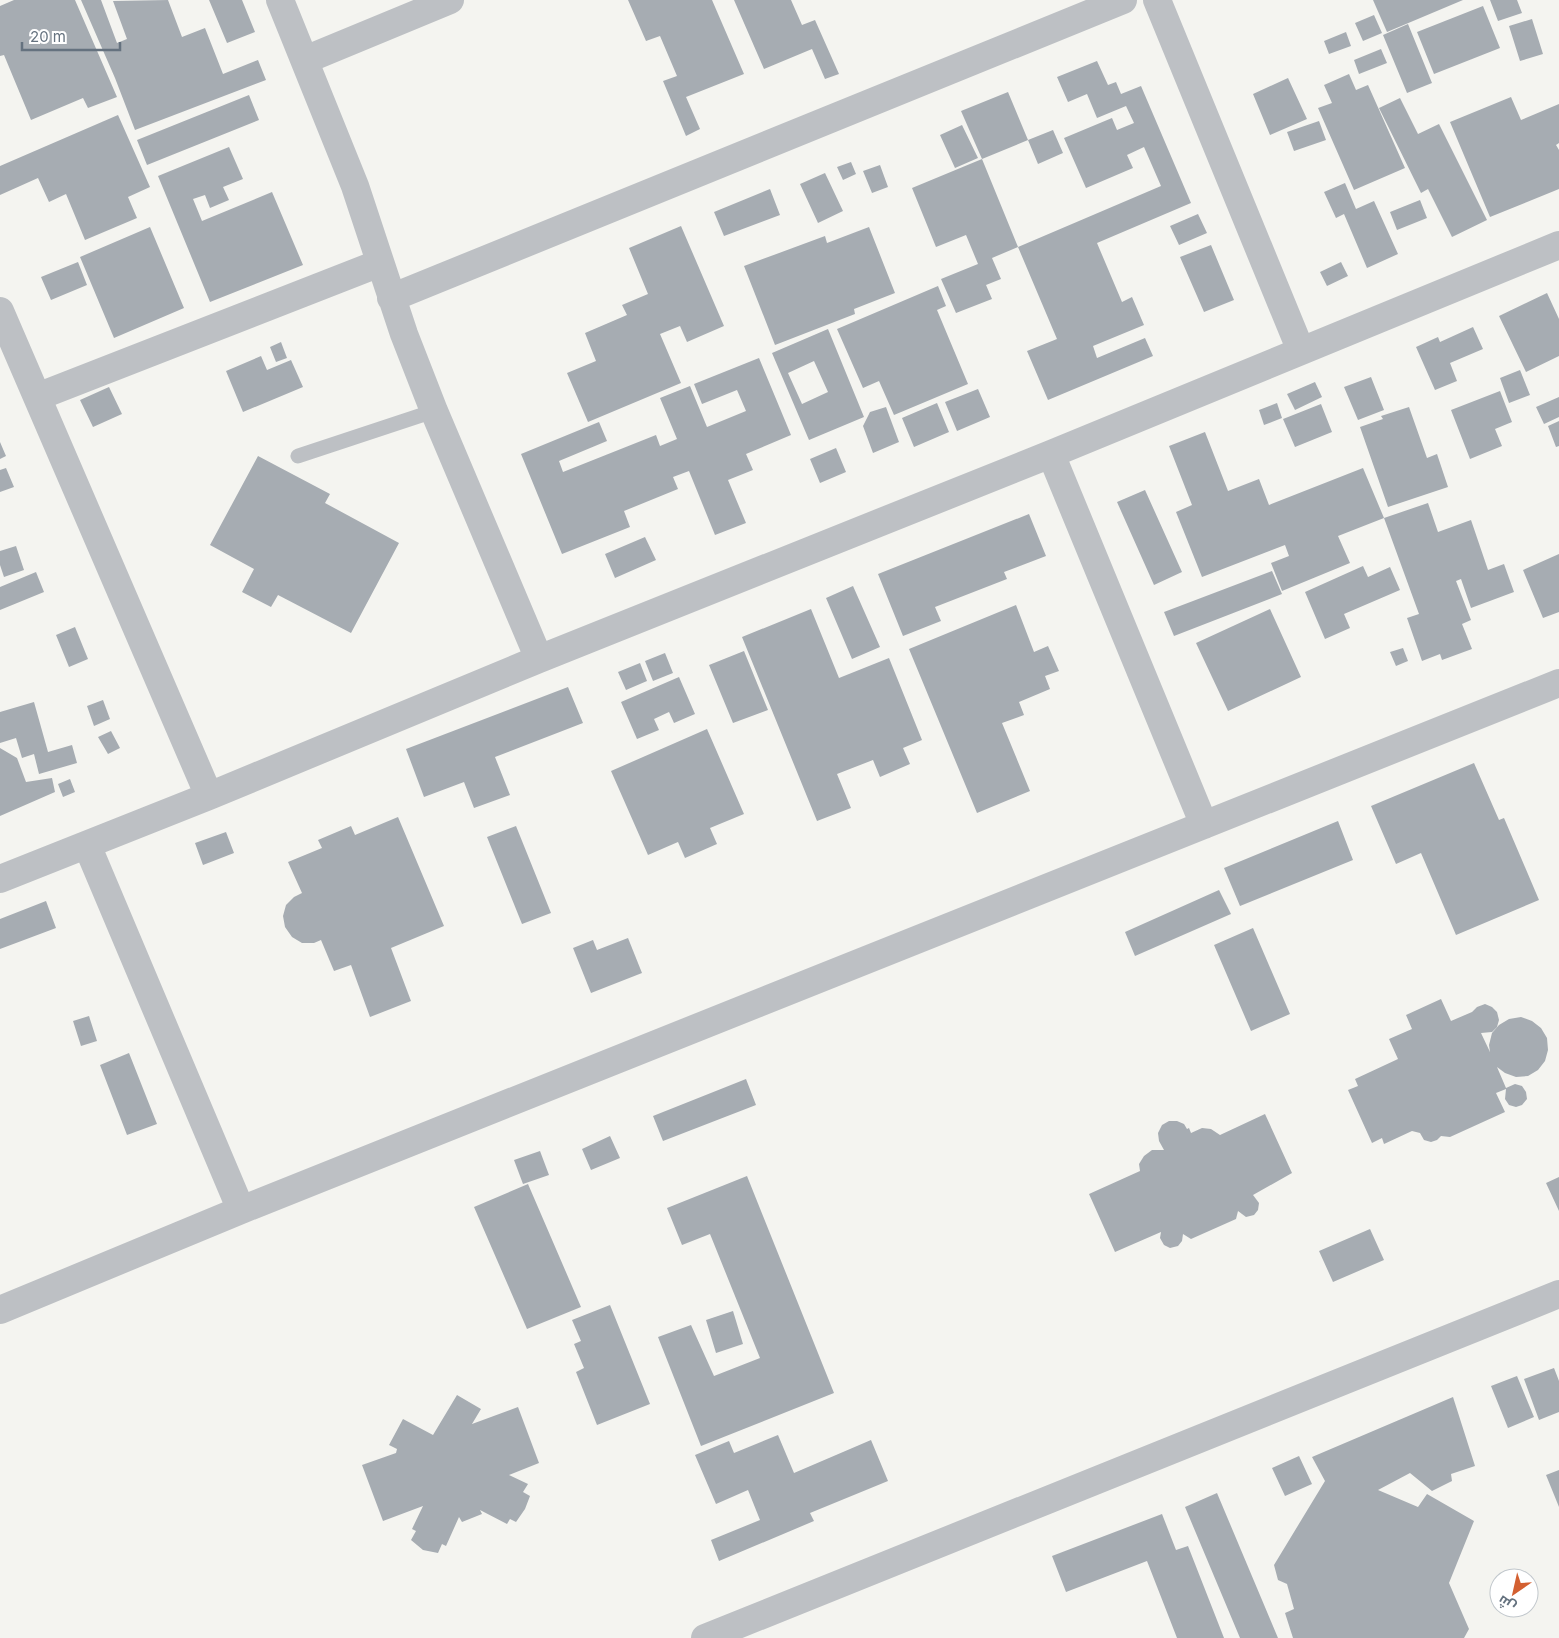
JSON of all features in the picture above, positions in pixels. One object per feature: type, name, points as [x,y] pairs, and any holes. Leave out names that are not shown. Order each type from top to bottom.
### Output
[{"type":"street","points":[[280,0],[355,186],[391,298],[434,411],[539,659]]},
{"type":"street","points":[[304,60],[450,0]]},
{"type":"street","points":[[391,298],[1123,0]]},
{"type":"street","points":[[1156,0],[1301,350]]},
{"type":"street","points":[[0,879],[88,845],[539,659],[1051,454],[1559,245]]},
{"type":"street","points":[[37,397],[380,263]]},
{"type":"street","points":[[0,311],[208,796]]},
{"type":"street","points":[[1051,454],[1204,825]]},
{"type":"street","points":[[0,1310],[241,1210],[1559,683]]},
{"type":"street","points":[[88,845],[241,1210]]},
{"type":"street","points":[[705,1638],[1559,1294]]},
{"type":"lane","points":[[298,456],[434,411]]},
{"type":"building","points":[[14,0],[75,0],[117,97],[88,108],[83,98],[31,120],[4,55],[0,56],[0,6]]},
{"type":"building","points":[[81,0],[101,0],[117,43],[127,39],[113,1],[168,0],[182,37],[205,28],[223,74],[258,60],[266,80],[135,130]]},
{"type":"building","points":[[209,0],[242,0],[255,32],[227,43]]},
{"type":"building","points":[[628,0],[712,0],[744,74],[686,97],[700,129],[686,136],[663,81],[677,76],[660,36],[646,41]]},
{"type":"building","points":[[734,0],[791,0],[802,25],[815,20],[839,74],[825,79],[812,49],[764,69]]},
{"type":"building","points":[[1373,0],[1463,0],[1387,32]]},
{"type":"building","points":[[1490,0],[1517,0],[1522,13],[1498,21]]},
{"type":"building","points":[[1483,6],[1500,48],[1434,74],[1417,32]]},
{"type":"building","points":[[1374,15],[1382,33],[1363,41],[1355,23]]},
{"type":"building","points":[[1532,19],[1543,54],[1520,61],[1509,26]]},
{"type":"building","points":[[1408,24],[1432,83],[1407,93],[1383,35]]},
{"type":"building","points":[[1346,32],[1351,46],[1329,54],[1324,41]]},
{"type":"building","points":[[1381,49],[1387,63],[1359,74],[1354,60]]},
{"type":"building","points":[[1097,61],[1108,85],[1116,82],[1121,94],[1141,86],[1191,203],[1097,243],[1122,302],[1132,297],[1144,325],[1093,346],[1097,358],[1145,338],[1153,356],[1048,400],[1027,351],[1057,339],[1018,247],[1161,186],[1144,147],[1127,155],[1133,168],[1086,188],[1064,138],[1112,118],[1117,130],[1134,123],[1126,106],[1097,118],[1087,94],[1068,102],[1057,77]]},
{"type":"building","points":[[1349,74],[1356,90],[1368,85],[1405,168],[1354,190],[1318,108],[1332,103],[1324,85]]},
{"type":"building","points":[[1288,78],[1307,119],[1270,135],[1253,94]]},
{"type":"building","points":[[1008,92],[1028,140],[982,159],[961,111]]},
{"type":"building","points":[[249,95],[259,120],[147,165],[137,140]]},
{"type":"building","points":[[1511,97],[1521,120],[1559,104],[1559,143],[1556,145],[1559,150],[1559,189],[1490,217],[1450,122]]},
{"type":"building","points":[[1400,98],[1418,134],[1439,124],[1487,220],[1452,237],[1428,189],[1421,193],[1379,108]]},
{"type":"building","points":[[118,115],[150,187],[128,197],[137,218],[85,240],[66,194],[49,202],[38,178],[0,195],[0,166]]},
{"type":"building","points":[[1319,121],[1326,140],[1294,151],[1287,132]]},
{"type":"building","points":[[962,125],[978,158],[955,168],[940,135]]},
{"type":"building","points":[[1053,130],[1063,153],[1038,164],[1028,140]]},
{"type":"building","points":[[229,147],[243,179],[223,187],[229,200],[210,208],[205,195],[193,199],[202,221],[272,192],[303,265],[210,302],[158,176]]},
{"type":"building","points":[[982,159],[1018,247],[992,258],[1001,279],[986,285],[992,299],[956,313],[941,279],[978,264],[966,235],[936,247],[912,188]]},
{"type":"building","points":[[851,162],[856,174],[843,180],[837,167]]},
{"type":"building","points":[[880,165],[888,187],[872,193],[863,171]]},
{"type":"building","points":[[825,173],[843,211],[818,223],[800,184]]},
{"type":"building","points":[[1345,183],[1356,209],[1374,201],[1398,254],[1367,268],[1344,214],[1336,218],[1324,192]]},
{"type":"building","points":[[770,189],[780,215],[724,236],[714,212]]},
{"type":"building","points":[[1420,200],[1427,218],[1397,230],[1390,212]]},
{"type":"building","points":[[1198,214],[1207,233],[1179,245],[1170,226]]},
{"type":"building","points":[[681,226],[724,326],[687,342],[680,326],[660,334],[681,383],[588,422],[567,373],[596,361],[585,333],[627,315],[622,305],[648,294],[629,248]]},
{"type":"building","points":[[150,227],[184,308],[114,338],[80,257]]},
{"type":"building","points":[[869,227],[895,293],[854,309],[855,314],[775,345],[744,266],[825,236],[827,243]]},
{"type":"building","points":[[1211,245],[1234,300],[1204,312],[1180,257]]},
{"type":"building","points":[[78,262],[87,285],[51,300],[41,277]]},
{"type":"building","points":[[1341,262],[1348,276],[1327,286],[1320,272]]},
{"type":"building","points":[[938,286],[946,306],[937,310],[968,384],[894,415],[879,381],[863,388],[837,329]]},
{"type":"building","points":[[1547,293],[1559,319],[1559,356],[1526,372],[1499,316]]},
{"type":"building","points":[[1473,327],[1483,349],[1450,363],[1457,381],[1435,390],[1416,347],[1438,337],[1440,342]]},
{"type":"building","points":[[828,329],[864,417],[809,440],[772,353]],"holes":[[[814,361],[828,392],[802,404],[788,373]]]},
{"type":"building","points":[[281,342],[287,358],[276,362],[270,347]]},
{"type":"building","points":[[261,356],[267,370],[291,360],[303,387],[243,412],[226,371]]},
{"type":"building","points":[[759,358],[791,435],[746,454],[753,470],[728,480],[746,523],[715,535],[689,471],[673,477],[678,489],[624,511],[630,527],[562,554],[521,454],[599,422],[607,441],[559,461],[563,472],[656,435],[660,446],[677,439],[660,398],[690,386],[707,427],[746,411],[737,390],[702,404],[694,384]]},
{"type":"building","points":[[1520,370],[1530,395],[1509,403],[1500,378]]},
{"type":"building","points":[[1371,377],[1384,410],[1358,420],[1344,387]]},
{"type":"building","points":[[1315,382],[1322,397],[1295,410],[1287,394]]},
{"type":"building","points":[[109,387],[122,414],[93,427],[80,400]]},
{"type":"building","points":[[978,389],[990,417],[957,431],[945,402]]},
{"type":"building","points":[[1500,391],[1512,422],[1495,429],[1502,446],[1470,459],[1451,410]]},
{"type":"building","points":[[1559,397],[1559,417],[1544,424],[1536,407]]},
{"type":"building","points":[[937,403],[949,432],[914,447],[902,418]]},
{"type":"building","points":[[1277,403],[1282,418],[1264,425],[1259,410]]},
{"type":"building","points":[[1321,404],[1332,432],[1295,447],[1283,419]]},
{"type":"building","points":[[886,407],[899,442],[873,453],[863,426],[870,412]]},
{"type":"building","points":[[1409,407],[1427,458],[1437,454],[1448,487],[1388,507],[1360,427],[1383,419],[1381,416]]},
{"type":"building","points":[[1559,421],[1559,446],[1556,447],[1548,426]]},
{"type":"building","points":[[1205,432],[1228,491],[1259,479],[1269,505],[1363,468],[1384,518],[1338,536],[1350,563],[1282,591],[1271,563],[1289,556],[1285,545],[1202,577],[1176,512],[1192,505],[1169,446]]},
{"type":"building","points":[[0,442],[6,456],[0,459]]},
{"type":"building","points":[[836,448],[846,472],[820,483],[810,459]]},
{"type":"building","points":[[258,456],[330,494],[325,503],[399,543],[351,633],[278,595],[271,607],[242,592],[254,569],[210,545]]},
{"type":"building","points":[[6,468],[14,487],[0,492],[0,470]]},
{"type":"building","points":[[1145,490],[1182,572],[1154,585],[1117,502]]},
{"type":"building","points":[[1428,503],[1438,532],[1471,520],[1488,570],[1504,564],[1514,592],[1471,608],[1461,579],[1456,581],[1471,620],[1462,624],[1472,649],[1442,660],[1440,654],[1422,661],[1407,618],[1419,614],[1384,518]]},
{"type":"building","points":[[1029,514],[1046,556],[1004,572],[1007,579],[935,607],[941,621],[903,636],[878,574]]},
{"type":"building","points":[[645,537],[656,560],[615,578],[605,554]]},
{"type":"building","points":[[16,546],[24,570],[4,577],[0,565],[0,551]]},
{"type":"building","points":[[1559,554],[1559,612],[1543,618],[1523,570]]},
{"type":"building","points":[[1363,566],[1368,577],[1390,567],[1400,590],[1344,614],[1350,628],[1325,639],[1305,592]]},
{"type":"building","points":[[1272,571],[1282,594],[1174,636],[1164,612]]},
{"type":"building","points":[[36,572],[44,592],[0,610],[0,587]]},
{"type":"building","points":[[853,586],[880,647],[852,659],[826,598]]},
{"type":"building","points":[[1016,605],[1034,652],[1048,646],[1059,671],[1045,676],[1050,689],[1019,702],[1024,715],[1002,723],[1030,791],[977,813],[909,649]]},
{"type":"building","points":[[811,609],[839,678],[889,658],[922,740],[903,748],[910,764],[880,777],[873,760],[837,774],[851,808],[817,821],[742,637]]},
{"type":"building","points":[[1270,609],[1301,677],[1228,711],[1196,643]]},
{"type":"building","points":[[75,627],[88,659],[69,667],[56,635]]},
{"type":"building","points":[[1403,648],[1408,661],[1396,666],[1390,652]]},
{"type":"building","points":[[744,651],[768,710],[733,723],[709,665]]},
{"type":"building","points":[[665,653],[673,673],[653,681],[645,661]]},
{"type":"building","points":[[640,663],[647,681],[626,690],[618,672]]},
{"type":"building","points":[[679,677],[695,714],[674,723],[669,712],[654,719],[659,730],[637,739],[621,702]]},
{"type":"building","points":[[568,687],[583,723],[495,757],[510,795],[474,808],[464,782],[424,797],[406,749]]},
{"type":"building","points":[[103,700],[110,719],[94,726],[87,706]]},
{"type":"building","points":[[34,702],[48,752],[72,745],[77,763],[39,774],[34,754],[22,758],[16,738],[0,743],[0,712]]},
{"type":"building","points":[[707,729],[744,814],[710,828],[717,844],[685,858],[678,842],[648,855],[611,771]]},
{"type":"building","points":[[111,731],[120,748],[108,754],[98,737]]},
{"type":"building","points":[[0,748],[17,758],[26,782],[52,778],[55,792],[0,816]]},
{"type":"building","points":[[1474,763],[1499,820],[1504,818],[1539,900],[1456,935],[1421,853],[1396,864],[1371,806]]},
{"type":"building","points":[[70,779],[75,792],[63,797],[58,784]]},
{"type":"building","points":[[398,817],[444,926],[391,948],[411,1001],[370,1017],[351,965],[334,971],[321,940],[314,943],[302,943],[292,937],[285,927],[283,916],[286,905],[294,897],[302,893],[288,862],[322,848],[318,840],[351,826],[355,835]]},
{"type":"building","points":[[1338,821],[1353,860],[1240,906],[1224,868]]},
{"type":"building","points":[[516,826],[551,913],[522,924],[487,837]]},
{"type":"building","points":[[226,832],[234,853],[203,865],[195,843]]},
{"type":"building","points":[[1219,890],[1231,914],[1135,956],[1125,932]]},
{"type":"building","points":[[46,901],[56,928],[0,949],[0,919]]},
{"type":"building","points":[[1253,928],[1290,1014],[1251,1031],[1214,945]]},
{"type":"building","points":[[628,938],[642,973],[591,993],[573,948],[593,940],[597,950]]},
{"type":"building","points":[[1441,999],[1451,1021],[1485,1004],[1497,1012],[1499,1020],[1497,1027],[1492,1032],[1481,1033],[1490,1052],[1489,1045],[1492,1033],[1499,1025],[1509,1019],[1521,1017],[1532,1021],[1541,1028],[1547,1038],[1548,1050],[1545,1061],[1538,1070],[1528,1076],[1516,1077],[1505,1073],[1497,1067],[1506,1088],[1515,1084],[1522,1086],[1526,1092],[1527,1099],[1522,1105],[1516,1107],[1509,1105],[1505,1099],[1506,1089],[1496,1093],[1505,1112],[1450,1137],[1441,1136],[1431,1142],[1424,1140],[1420,1133],[1412,1131],[1384,1144],[1382,1138],[1372,1143],[1348,1090],[1358,1086],[1355,1079],[1398,1059],[1389,1039],[1412,1029],[1406,1015]]},
{"type":"building","points":[[89,1016],[97,1041],[81,1046],[73,1021]]},
{"type":"building","points":[[129,1053],[157,1124],[127,1135],[100,1065]]},
{"type":"building","points":[[746,1079],[756,1105],[663,1141],[653,1116]]},
{"type":"building","points":[[1265,1114],[1292,1173],[1253,1195],[1259,1203],[1258,1210],[1254,1215],[1246,1217],[1238,1211],[1236,1219],[1191,1239],[1183,1234],[1182,1241],[1178,1246],[1170,1248],[1164,1245],[1160,1238],[1161,1232],[1115,1252],[1089,1194],[1140,1171],[1139,1164],[1144,1156],[1152,1150],[1164,1150],[1159,1141],[1158,1133],[1162,1125],[1169,1121],[1177,1121],[1184,1124],[1187,1129],[1189,1128],[1191,1133],[1202,1128],[1211,1129],[1220,1135]]},
{"type":"building","points":[[610,1136],[620,1158],[591,1170],[582,1149]]},
{"type":"building","points":[[540,1151],[549,1175],[523,1184],[514,1160]]},
{"type":"building","points":[[747,1176],[834,1393],[701,1446],[658,1337],[691,1325],[714,1376],[760,1358],[710,1234],[682,1245],[667,1208]]},
{"type":"building","points":[[1559,1177],[1559,1211],[1546,1183]]},
{"type":"building","points":[[528,1184],[581,1307],[527,1329],[474,1207]]},
{"type":"building","points":[[1370,1229],[1384,1260],[1333,1282],[1319,1251]]},
{"type":"building","points":[[610,1305],[650,1404],[597,1425],[576,1372],[584,1368],[574,1344],[581,1341],[572,1320]]},
{"type":"building","points":[[733,1311],[743,1344],[716,1353],[706,1320]]},
{"type":"building","points":[[1554,1368],[1559,1381],[1559,1412],[1539,1420],[1524,1379]]},
{"type":"building","points":[[1517,1376],[1534,1417],[1508,1428],[1491,1386]]},
{"type":"building","points":[[457,1395],[481,1409],[472,1424],[518,1407],[539,1463],[509,1475],[528,1484],[523,1492],[530,1496],[525,1509],[516,1522],[510,1519],[507,1524],[480,1510],[482,1514],[462,1522],[459,1517],[446,1546],[442,1544],[438,1553],[423,1550],[411,1540],[416,1531],[412,1529],[423,1506],[383,1521],[362,1465],[396,1453],[397,1449],[389,1445],[403,1419],[433,1435]]},
{"type":"building","points":[[1453,1397],[1475,1466],[1451,1474],[1452,1481],[1432,1491],[1410,1473],[1378,1490],[1418,1507],[1427,1494],[1474,1521],[1449,1583],[1469,1629],[1464,1638],[1293,1638],[1285,1613],[1294,1609],[1287,1584],[1278,1580],[1274,1565],[1325,1481],[1312,1457]]},
{"type":"building","points":[[778,1435],[794,1473],[871,1440],[888,1481],[810,1513],[814,1521],[719,1561],[711,1540],[760,1520],[748,1490],[716,1504],[695,1455],[729,1441],[734,1453]]},
{"type":"building","points":[[1299,1456],[1312,1484],[1285,1496],[1272,1468]]},
{"type":"building","points":[[1559,1470],[1559,1507],[1546,1475]]},
{"type":"building","points":[[1217,1493],[1278,1638],[1240,1638],[1185,1507]]},
{"type":"building","points":[[1162,1514],[1176,1550],[1188,1546],[1224,1638],[1177,1638],[1147,1561],[1066,1592],[1052,1556]]}]
